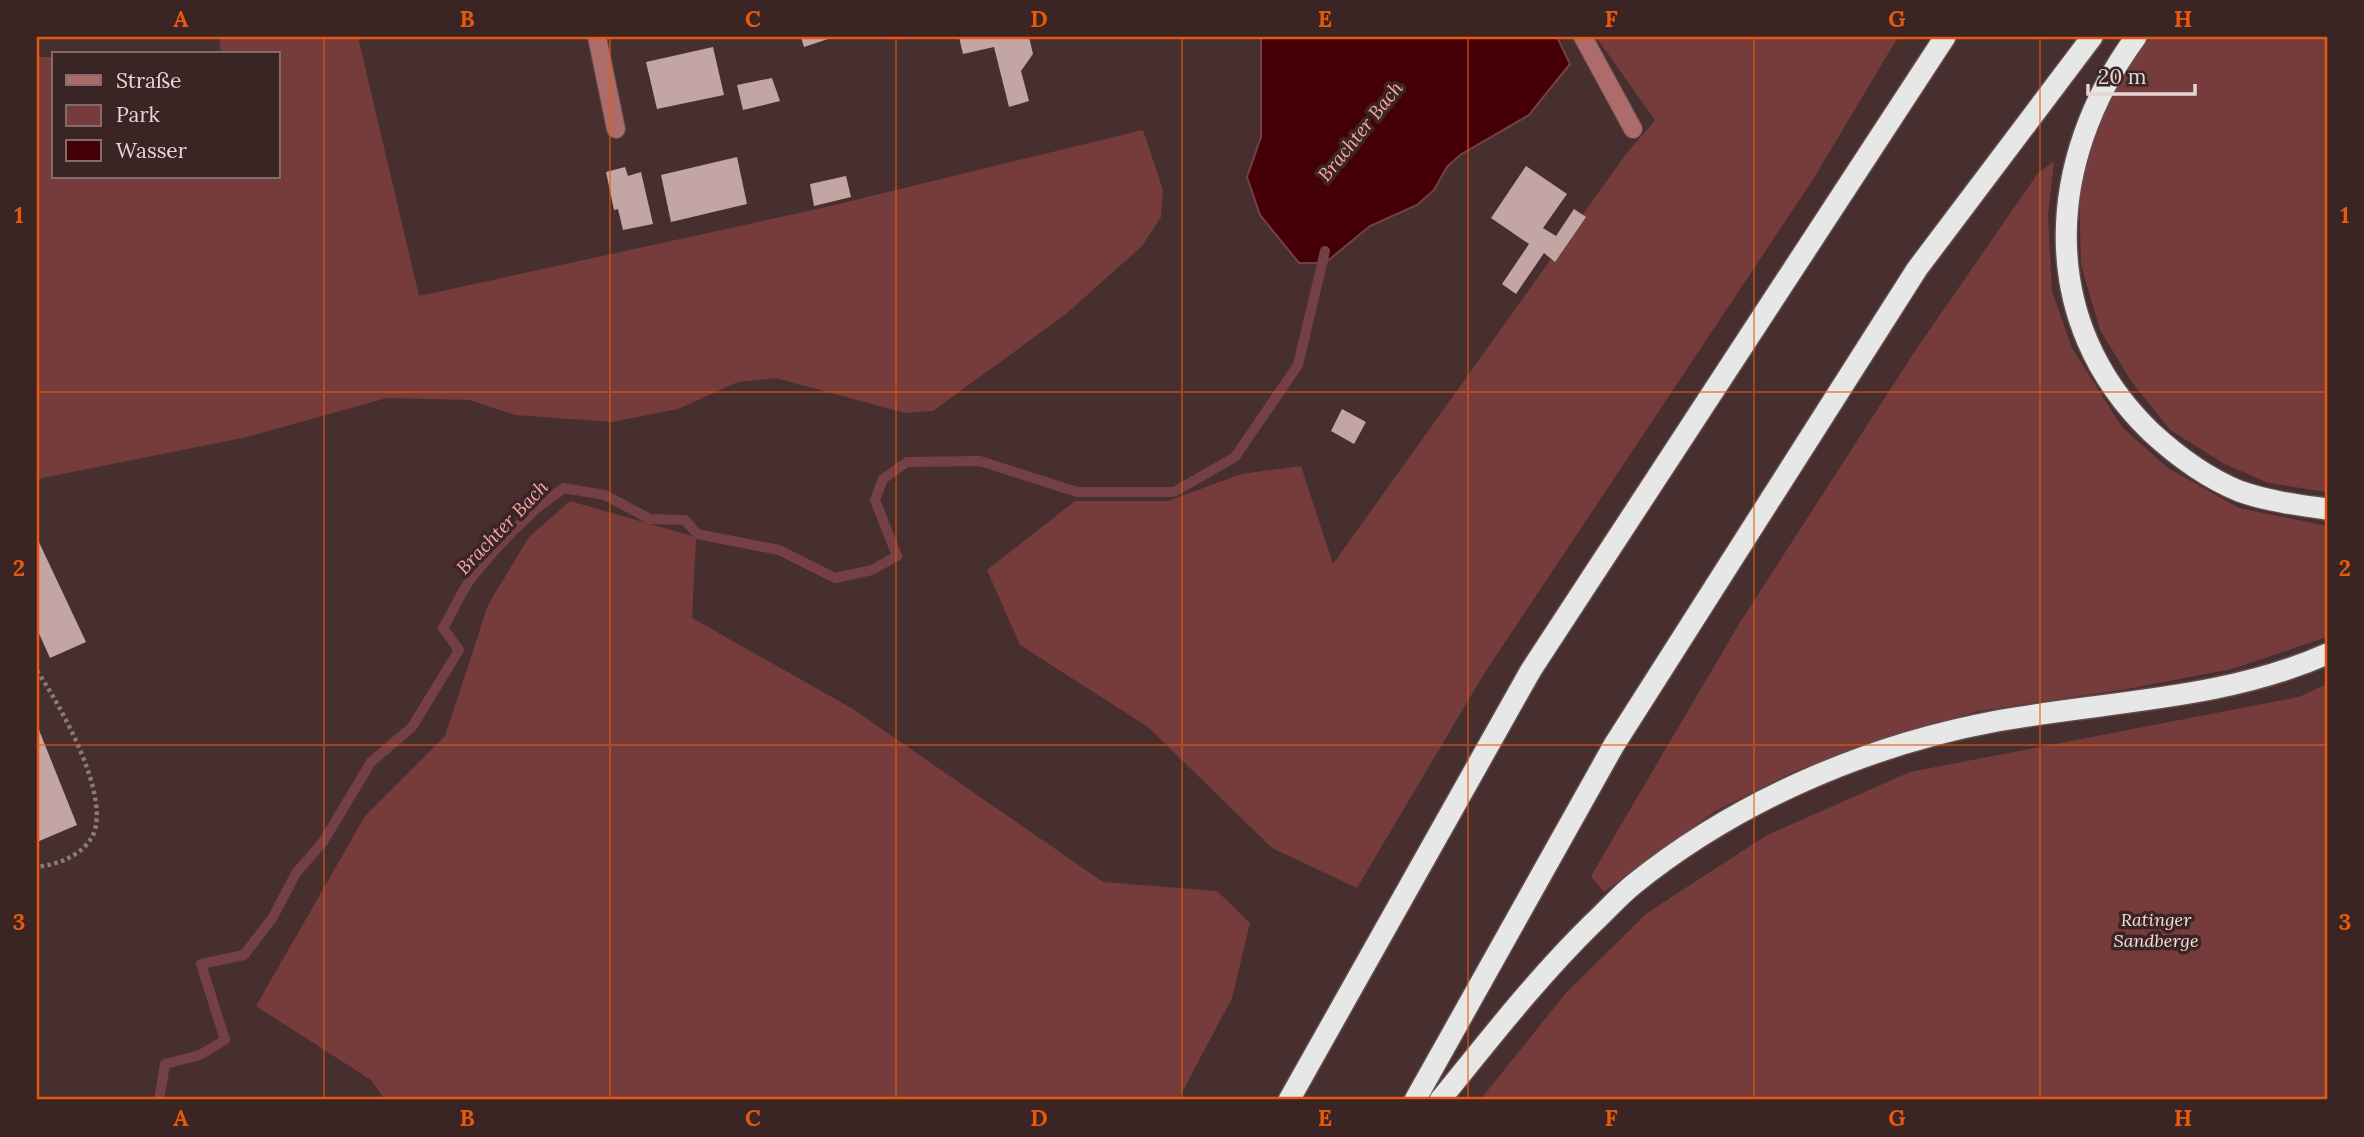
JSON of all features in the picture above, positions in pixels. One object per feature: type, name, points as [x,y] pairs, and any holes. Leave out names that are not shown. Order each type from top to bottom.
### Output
[{"type":"highway","points":[[1289,1100],[1531,670],[1945,37]]},
{"type":"highway","points":[[1416,1100],[1614,745],[1917,269],[2092,37]]},
{"type":"highway","points":[[2136,37],[2118,61],[2096,103],[2072,176],[2066,232],[2070,282],[2078,324],[2098,368],[2128,410],[2167,446],[2197,468],[2238,490],[2286,504],[2327,509]]},
{"type":"highway","points":[[1440,1100],[1543,972],[1633,884],[1734,815],[1807,781],[1901,744],[1996,721],[2144,701],[2245,682],[2327,654]]},
{"type":"street","points":[[597,37],[616,129]]},
{"type":"street","points":[[1583,37],[1633,129]]},
{"type":"path","points":[[37,671],[53,694],[76,742],[94,792],[96,814],[93,835],[80,851],[57,864],[37,867]]},
{"type":"green space","points":[[219,37],[358,37],[419,296],[822,208],[1143,130],[1163,190],[1161,217],[1142,246],[1066,314],[933,411],[905,413],[776,378],[738,382],[678,409],[612,422],[515,415],[469,400],[387,398],[247,437],[37,479],[37,57],[52,57],[52,178],[280,178],[280,52],[221,52]]},
{"type":"green space","points":[[1596,37],[1898,37],[1814,178],[1482,677],[1357,888],[1272,848],[1148,727],[1020,645],[987,570],[1075,501],[1168,501],[1241,474],[1301,466],[1333,564],[1626,154],[1655,120]]},
{"type":"green space","points":[[2151,37],[2327,37],[2327,492],[2268,483],[2223,463],[2170,430],[2131,381],[2100,330],[2081,265],[2079,186],[2099,118],[2125,70]]},
{"type":"green space","points":[[2054,161],[2048,216],[2052,291],[2072,348],[2122,427],[2168,468],[2239,508],[2327,526],[2327,637],[2232,669],[2127,689],[1979,711],[1884,738],[1793,772],[1715,811],[1604,892],[1591,876],[1739,624],[1915,351],[2038,173]]},
{"type":"green space","points":[[570,501],[696,537],[692,618],[853,709],[1103,882],[1217,891],[1250,923],[1232,998],[1178,1100],[385,1100],[371,1080],[256,1006],[365,816],[445,736],[488,605],[529,537]]},
{"type":"green space","name":"Ratinger Sandberge","points":[[2327,684],[2327,1100],[1480,1100],[1565,994],[1647,913],[1767,835],[1910,772],[2299,697]]},
{"type":"water","points":[[1261,37],[1557,37],[1570,64],[1529,115],[1460,155],[1447,167],[1434,190],[1417,205],[1370,226],[1325,263],[1299,263],[1260,215],[1247,177],[1261,137]]},
{"type":"building","points":[[801,37],[834,37],[804,47]]},
{"type":"building","points":[[959,37],[1029,37],[1033,54],[1021,71],[1029,101],[1009,107],[994,47],[963,54]]},
{"type":"building","points":[[713,47],[724,95],[657,109],[646,62]]},
{"type":"building","points":[[772,78],[780,101],[743,110],[737,85]]},
{"type":"building","points":[[737,157],[747,204],[671,222],[661,175]]},
{"type":"building","points":[[1526,166],[1567,194],[1543,228],[1556,236],[1574,209],[1586,217],[1555,262],[1544,253],[1516,294],[1502,284],[1529,244],[1491,218]]},
{"type":"building","points":[[625,167],[628,176],[641,172],[653,224],[623,230],[618,209],[614,210],[606,172]]},
{"type":"building","points":[[846,176],[851,197],[814,206],[810,184]]},
{"type":"building","points":[[1342,409],[1366,422],[1354,444],[1331,431]]},
{"type":"building","points":[[37,538],[86,642],[50,658],[37,629]]},
{"type":"building","points":[[37,725],[77,825],[37,842]]},
{"type":"waterway","name":"Brachter Bach","points":[[159,1100],[165,1064],[200,1055],[225,1040],[201,964],[244,955],[273,917],[296,873],[323,842],[371,762],[412,727],[459,650],[443,628],[469,582],[515,529],[551,497],[564,488],[605,495],[650,519],[685,520],[697,534],[779,550],[835,578],[872,570],[897,556],[875,500],[883,479],[907,462],[980,461],[1077,492],[1174,492],[1235,457],[1298,365],[1325,251]]}]
